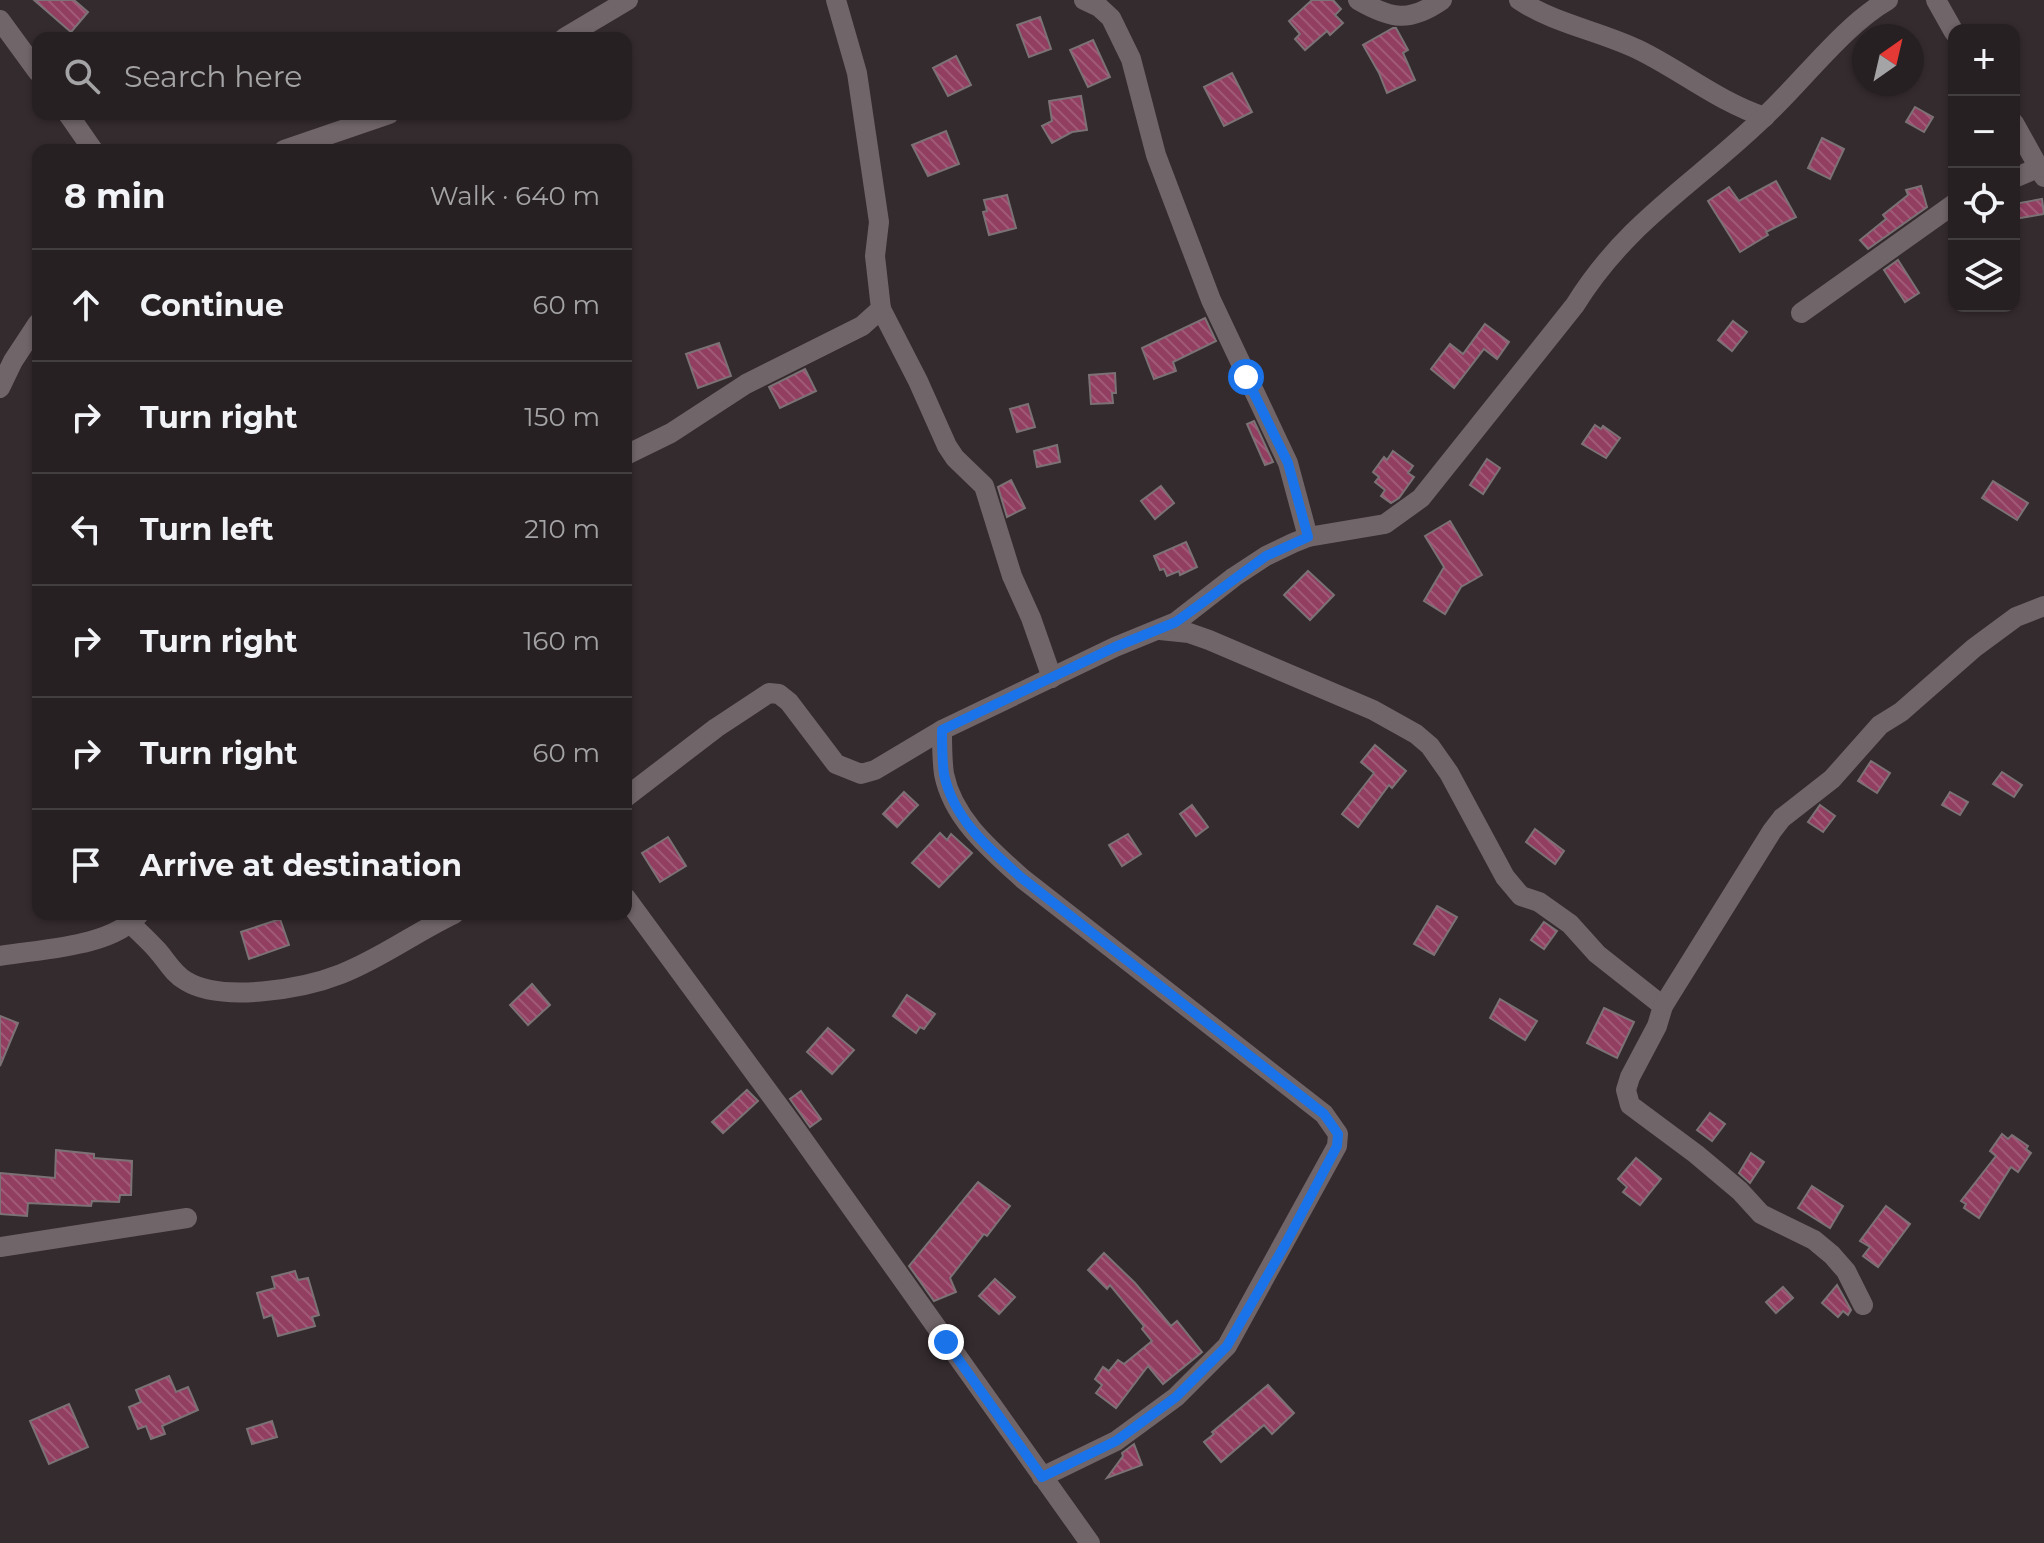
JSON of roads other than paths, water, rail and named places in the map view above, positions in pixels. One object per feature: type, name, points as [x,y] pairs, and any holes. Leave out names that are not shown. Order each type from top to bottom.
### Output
[{"type":"street","points":[[574,32],[628,0]]},
{"type":"street","points":[[836,0],[857,73],[879,222],[875,256],[881,309],[947,446],[984,486],[1012,576],[1052,678]]},
{"type":"street","points":[[1084,0],[1099,7],[1111,18],[1131,59],[1156,155],[1221,323],[1288,463],[1308,537]]},
{"type":"street","points":[[1358,0],[1376,11],[1393,16],[1419,14],[1442,0]]},
{"type":"street","points":[[1519,0],[1533,9],[1614,38],[1744,110],[1765,117]]},
{"type":"street","points":[[632,792],[716,728],[769,693],[779,694],[789,702],[836,764],[861,774],[875,770],[942,730],[1176,622],[1266,556],[1308,537],[1385,524],[1421,498],[1575,305],[1596,271],[1614,251],[1671,195],[1765,117],[1856,24],[1888,0]]},
{"type":"street","points":[[1936,0],[1950,24]]},
{"type":"street","points":[[0,20],[32,64]]},
{"type":"street","points":[[72,120],[89,144]]},
{"type":"street","points":[[302,144],[372,120]]},
{"type":"street","points":[[2020,134],[2042,172],[2020,177]]},
{"type":"street","points":[[1801,313],[1948,208]]},
{"type":"street","points":[[632,452],[671,433],[746,384],[862,326],[881,309]]},
{"type":"street","points":[[0,388],[32,332]]},
{"type":"street","points":[[1863,1305],[1846,1271],[1832,1255],[1814,1240],[1761,1214],[1740,1191],[1696,1154],[1630,1105],[1626,1090],[1657,1026],[1663,1006],[1782,818],[1832,779],[1880,725],[1913,702],[1974,648],[2016,617],[2044,606]]},
{"type":"street","points":[[1156,630],[1189,633],[1209,640],[1373,710],[1416,734],[1430,746],[1449,773],[1505,877],[1521,896],[1539,902],[1570,924],[1597,954],[1663,1006]]},
{"type":"street","points":[[942,730],[944,775],[970,827],[988,848],[1033,887],[1324,1114],[1338,1134],[1331,1158],[1227,1346],[1176,1397],[1116,1441],[1042,1477]]},
{"type":"street","points":[[632,907],[792,1124],[1090,1543]]},
{"type":"street","points":[[0,956],[88,941],[113,934],[134,920]]},
{"type":"street","points":[[136,920],[176,975],[187,983],[201,989],[247,993],[275,990],[344,973],[443,920]]},
{"type":"street","points":[[0,1247],[187,1218]]}]
